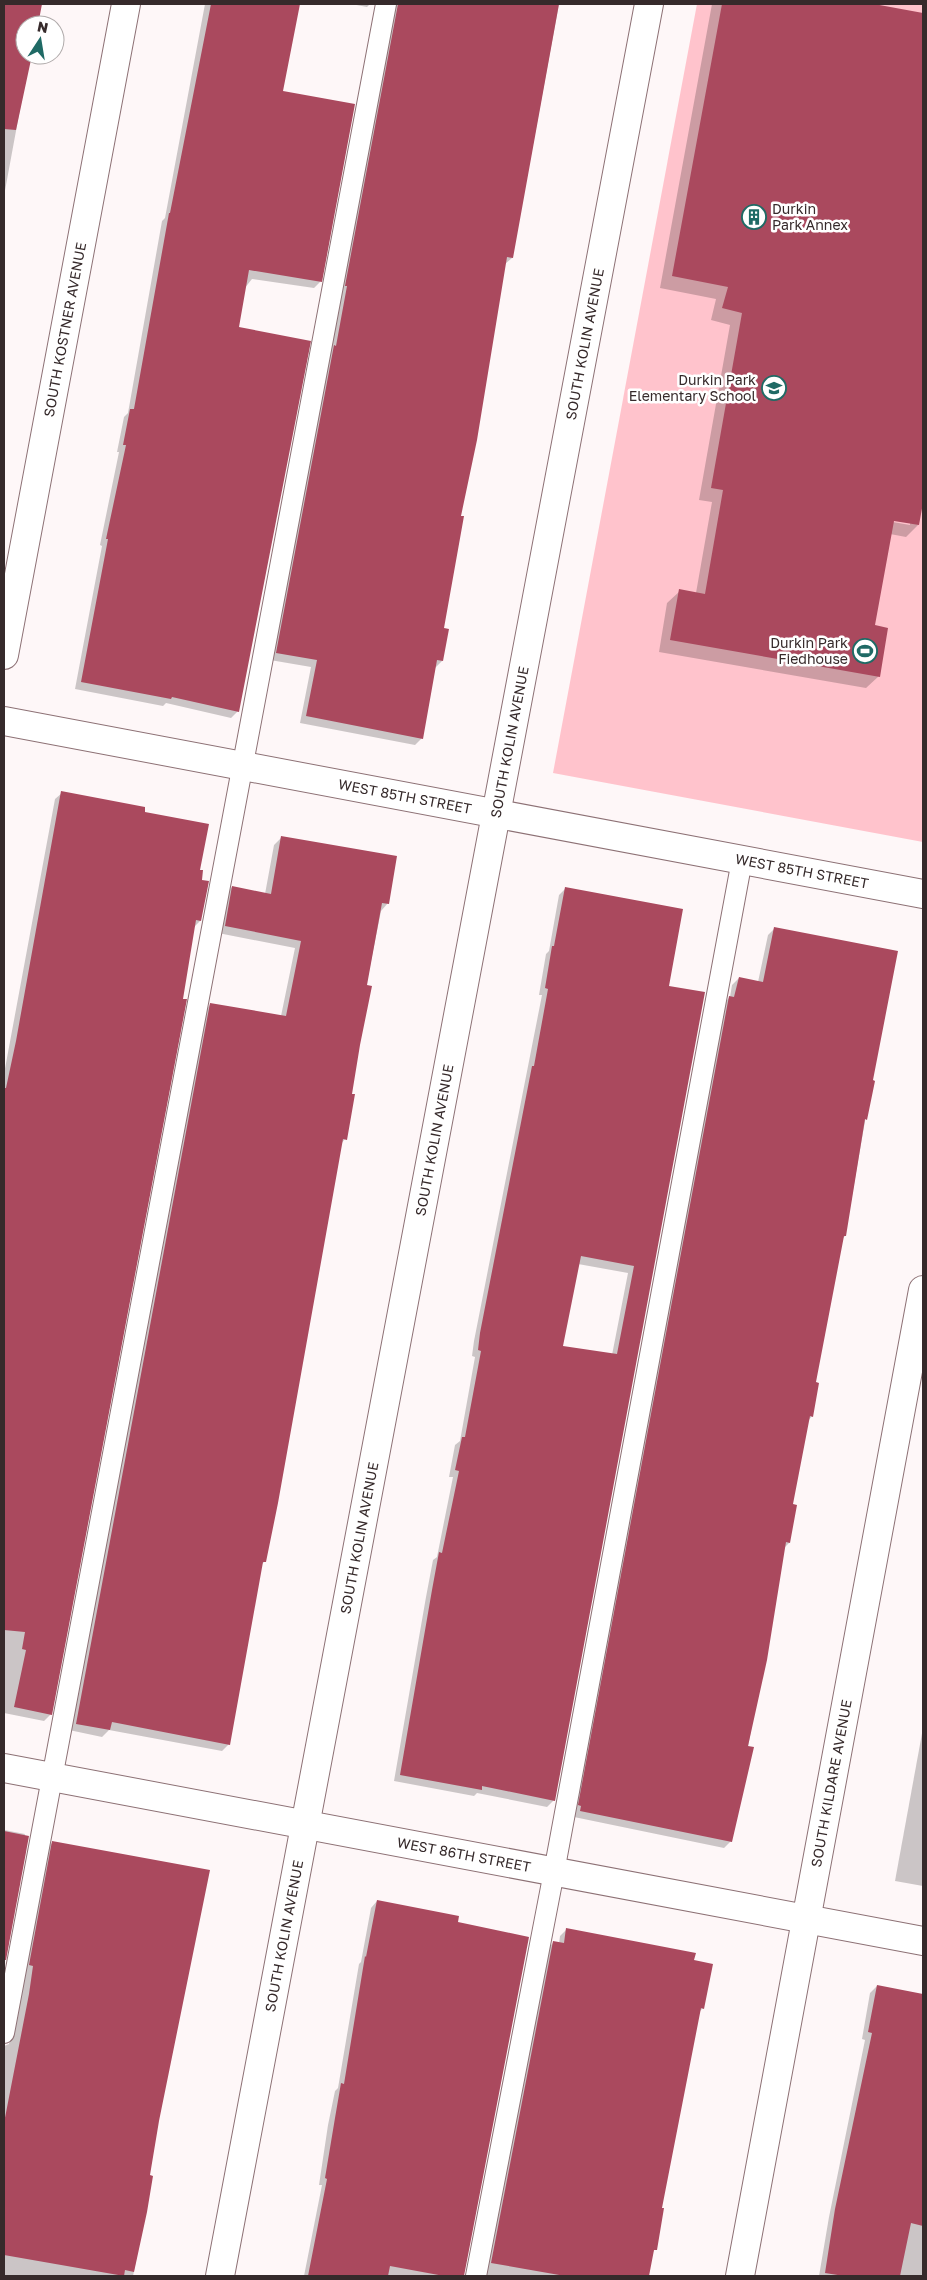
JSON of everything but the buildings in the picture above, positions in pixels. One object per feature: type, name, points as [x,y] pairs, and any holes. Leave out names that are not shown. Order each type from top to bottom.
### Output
[{"type":"street","name":"SOUTH KOSTNER AVENUE","points":[[4,655],[126,4]]},
{"type":"street","name":"SOUTH KOLIN AVENUE","points":[[220,2276],[649,4]]},
{"type":"street","name":"WEST 85TH STREET","points":[[4,721],[923,894]]},
{"type":"street","name":"SOUTH KILDARE AVENUE","points":[[740,2276],[923,1290]]},
{"type":"street","name":"WEST 86TH STREET","points":[[4,1768],[923,1941]]},
{"type":"lane","points":[[4,2033],[386,4]]},
{"type":"lane","points":[[476,2276],[554,1872],[742,860]]},
{"type":"shaded area","name":"Durkin Park Elementary School","points":[[697,4],[923,4],[923,842],[553,773]]},
{"type":"place","name":"Durkin Park Annex","points":[[754,217]]},
{"type":"place","name":"Durkin Park Elementary School","points":[[774,388]]},
{"type":"place","name":"Durkin Park Fiedhouse","points":[[865,651]]}]
